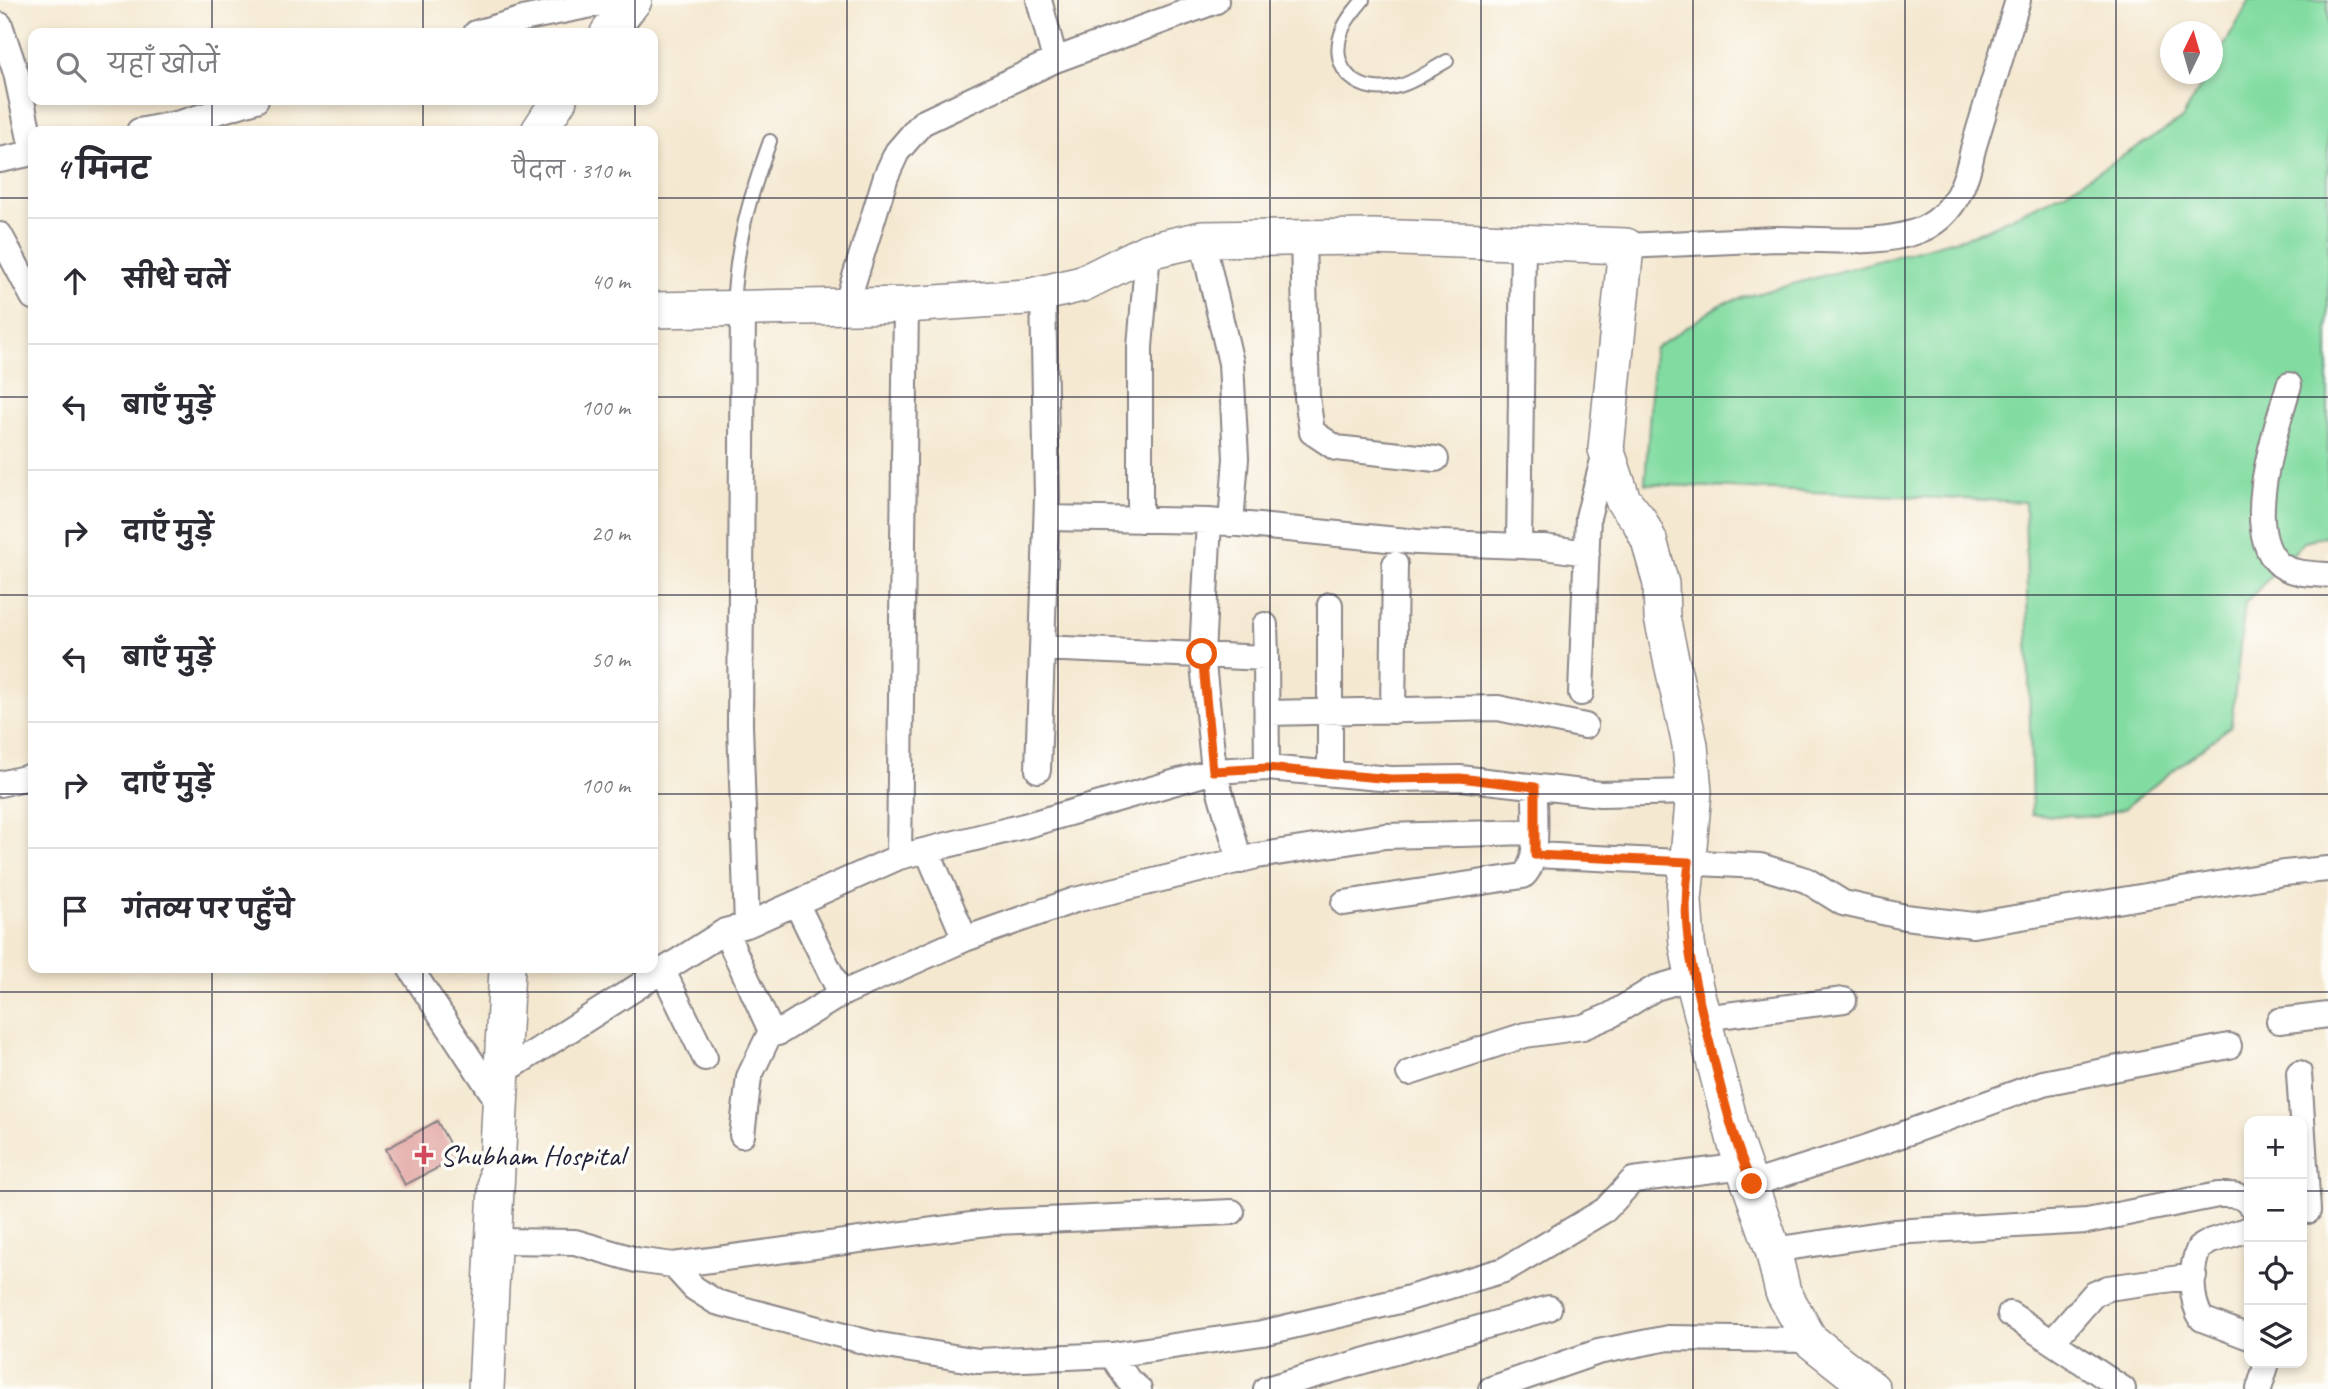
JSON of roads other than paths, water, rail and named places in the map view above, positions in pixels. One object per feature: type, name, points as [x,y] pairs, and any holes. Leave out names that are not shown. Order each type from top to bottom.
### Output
[{"type":"street","points":[[493,28],[527,18],[617,0]]},
{"type":"street","points":[[612,28],[634,0]]},
{"type":"street","points":[[1039,0],[1055,60]]},
{"type":"street","points":[[658,310],[906,304],[992,300],[1043,294],[1082,284],[1148,251],[1202,239],[1303,238],[1626,246],[1779,239],[1821,241],[1903,235],[1927,227],[1955,204],[1969,172],[1973,149],[2018,0]]},
{"type":"street","points":[[846,306],[886,176],[905,142],[922,123],[1055,60],[1216,1]]},
{"type":"street","points":[[0,25],[16,73],[28,129]]},
{"type":"street","points":[[158,126],[237,105]]},
{"type":"street","points":[[542,126],[556,105]]},
{"type":"street","points":[[0,160],[28,154]]},
{"type":"street","points":[[0,235],[28,288]]},
{"type":"street","points":[[1303,238],[1307,397],[1312,432],[1336,447],[1436,459]]},
{"type":"street","points":[[1202,239],[1231,363],[1236,458],[1220,522],[1202,654],[1213,771],[1240,861]]},
{"type":"street","points":[[1518,546],[1523,243]]},
{"type":"street","points":[[1581,693],[1592,494],[1606,449],[1626,246]]},
{"type":"street","points":[[1140,520],[1140,346],[1148,251]]},
{"type":"street","points":[[1038,770],[1046,518],[1043,294]]},
{"type":"street","points":[[899,857],[906,304]]},
{"type":"street","points":[[738,308],[740,715],[736,928],[771,1031],[749,1077],[743,1135]]},
{"type":"street","points":[[2289,385],[2265,464],[2262,509],[2266,543],[2277,563],[2294,572],[2328,575]]},
{"type":"street","points":[[1606,449],[1623,500],[1639,520],[1649,540],[1661,584],[1662,618],[1690,746],[1694,792],[1684,900],[1693,977],[1703,1018],[1748,1175],[1773,1250],[1783,1292],[1810,1340],[1872,1389]]},
{"type":"street","points":[[1046,518],[1220,522],[1417,542],[1518,546],[1587,553]]},
{"type":"street","points":[[1393,711],[1395,564]]},
{"type":"street","points":[[1330,605],[1330,774]]},
{"type":"street","points":[[1265,625],[1267,768]]},
{"type":"street","points":[[1042,657],[1202,654],[1266,658]]},
{"type":"street","points":[[1267,713],[1498,708],[1585,726]]},
{"type":"street","points":[[501,1089],[663,971],[736,928],[899,857],[1151,791],[1213,771],[1267,768],[1391,779],[1460,778],[1600,794],[1694,792]]},
{"type":"street","points":[[0,784],[28,777]]},
{"type":"street","points":[[1344,902],[1512,880],[1531,870],[1535,787]]},
{"type":"street","points":[[771,1031],[778,1033],[841,994],[965,939],[1075,900],[1240,861],[1385,836],[1534,844],[1689,862],[1760,866],[1807,880],[1843,903],[1906,918],[1972,925],[2284,873],[2328,869]]},
{"type":"street","points":[[927,850],[965,939]]},
{"type":"street","points":[[796,903],[841,994]]},
{"type":"street","points":[[663,971],[705,1058]]},
{"type":"street","points":[[414,973],[501,1089]]},
{"type":"street","points":[[486,1389],[507,973]]},
{"type":"street","points":[[1409,1073],[1525,1035],[1583,1027],[1611,1015],[1655,988],[1693,977]]},
{"type":"street","points":[[1703,1018],[1844,1000]]},
{"type":"street","points":[[2279,1021],[2328,1015]]},
{"type":"street","points":[[673,1265],[694,1288],[716,1302],[874,1344],[978,1362],[1112,1355],[1262,1334],[1399,1301],[1504,1270],[1605,1210],[1633,1180],[1748,1175],[1868,1147],[2043,1083],[2229,1046]]},
{"type":"street","points":[[2299,1073],[2312,1210]]},
{"type":"street","points":[[1773,1250],[1894,1232],[2087,1222],[2218,1195],[2234,1195],[2244,1201]]},
{"type":"street","points":[[494,1241],[575,1242],[636,1260],[673,1265],[994,1222],[1232,1212]]},
{"type":"street","points":[[2244,1231],[2211,1241],[2199,1248],[2193,1276],[2195,1300],[2202,1319],[2244,1335]]},
{"type":"street","points":[[2053,1341],[2094,1294],[2108,1288],[2193,1276]]},
{"type":"street","points":[[1266,1389],[1549,1308]]},
{"type":"street","points":[[2010,1314],[2123,1389]]},
{"type":"street","points":[[1491,1389],[1532,1381],[1598,1352],[1668,1338],[1810,1340]]},
{"type":"street","points":[[1112,1355],[1128,1380],[1139,1389]]},
{"type":"street","points":[[2259,1389],[2265,1368]]},
{"type":"lane","points":[[1363,0],[1348,18],[1338,48],[1341,68],[1348,78],[1360,85],[1376,89],[1399,86],[1447,61]]},
{"type":"lane","points":[[738,308],[736,253],[746,208],[770,141]]},
{"type":"place","name":"Shubham Hospital","points":[[424,1155]]}]
